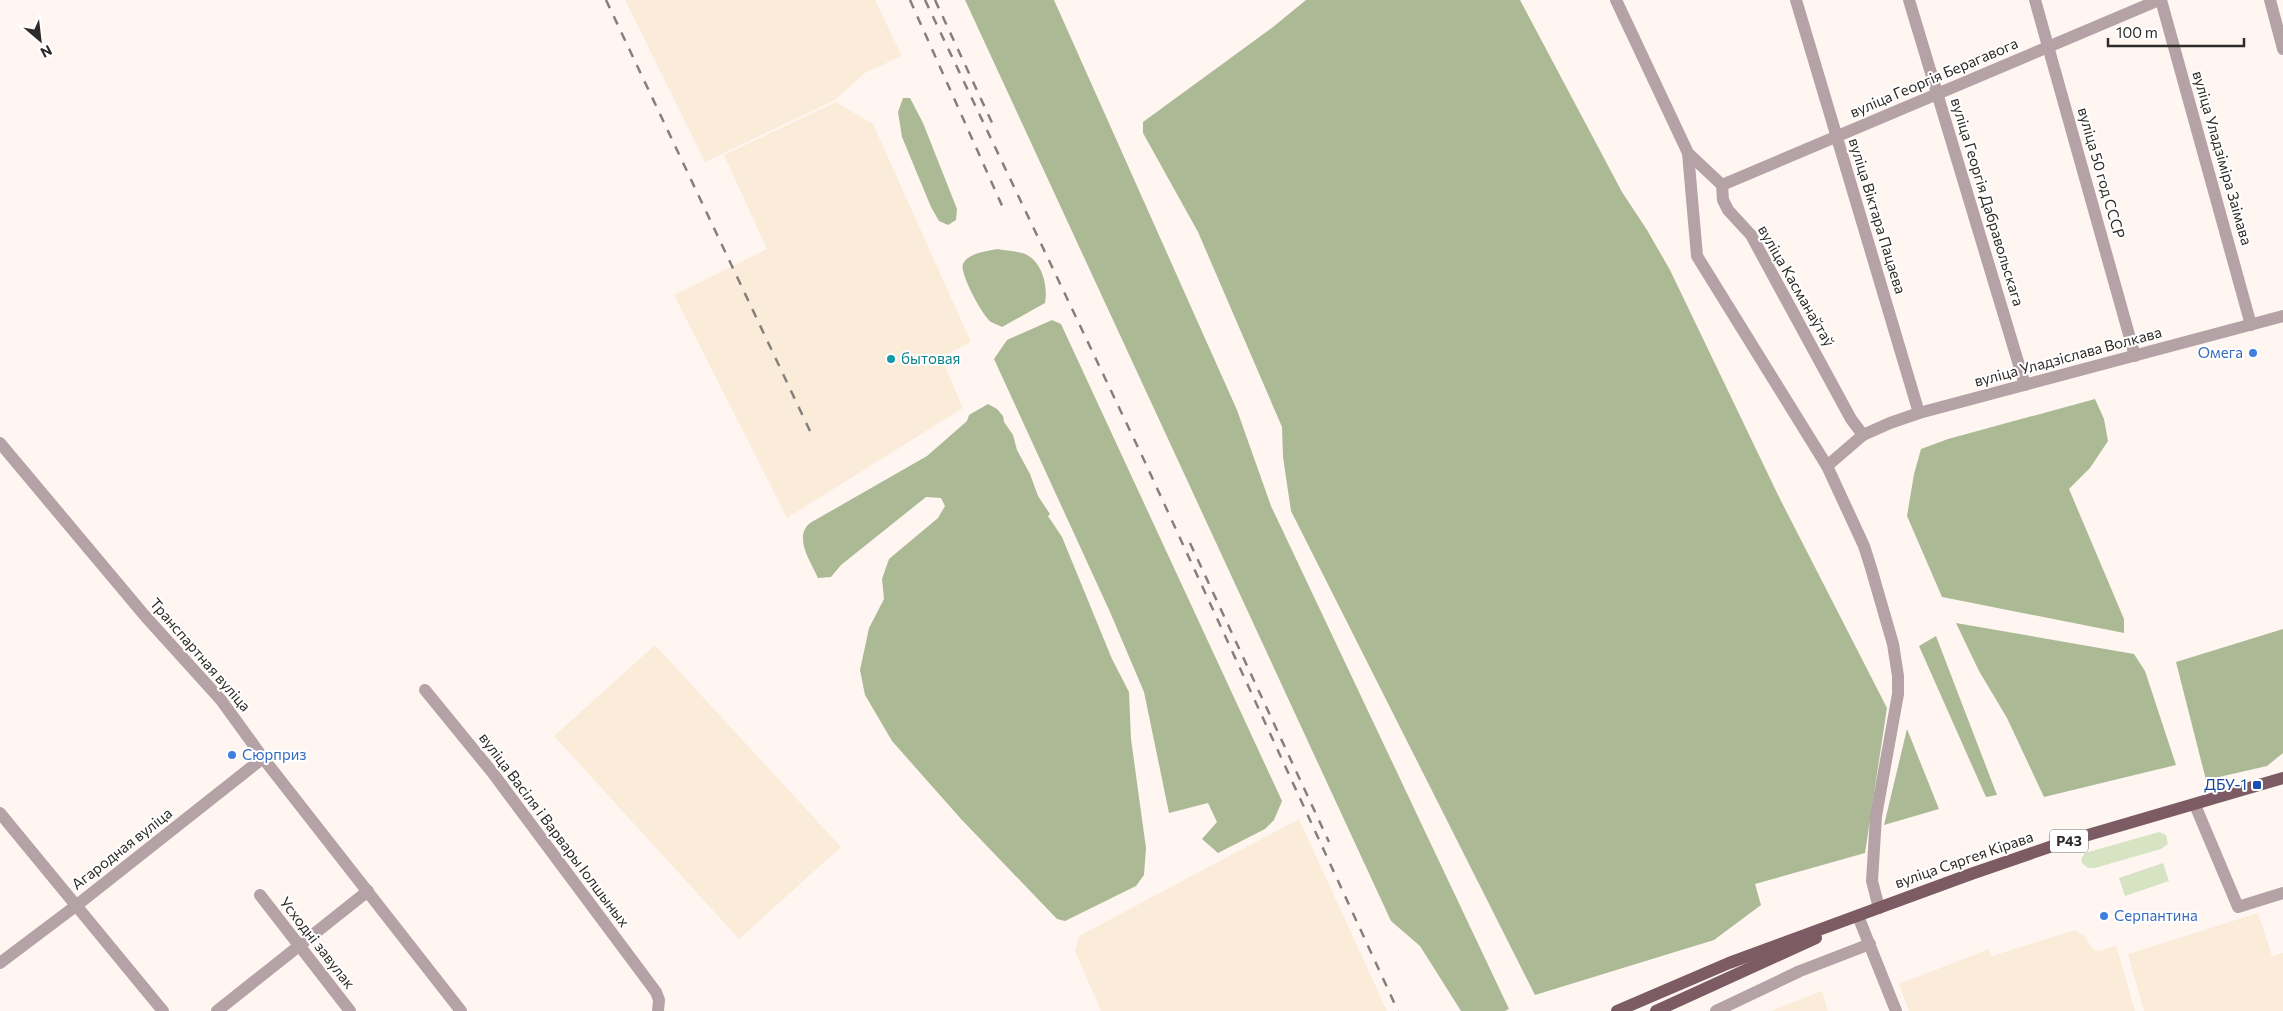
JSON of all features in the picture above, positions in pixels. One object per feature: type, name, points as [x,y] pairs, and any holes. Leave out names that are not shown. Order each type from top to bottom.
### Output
[{"type":"main road","name":"вуліца Сяргея Кірава","points":[[1617,1011],[1729,963],[1971,874],[2064,842],[2283,778]]},
{"type":"main road","name":"вуліца Сяргея Кірава","points":[[1656,1011],[1802,946],[1858,916]]},
{"type":"street","points":[[1616,0],[1688,153],[1697,256],[1827,466],[1867,554],[1892,644],[1898,676],[1896,711],[1876,816],[1872,881],[1879,908]]},
{"type":"street","name":"вуліца Віктара Пацаева","points":[[1796,0],[1920,413]]},
{"type":"street","name":"вуліца Георгія Дабравольскага","points":[[1909,0],[2025,385]]},
{"type":"street","name":"вуліца 50 год СССР","points":[[2035,0],[2135,356]]},
{"type":"street","name":"вуліца Георгія Берагавога","points":[[1722,185],[1938,96],[2160,0]]},
{"type":"street","name":"вуліца Уладзіміра Заімава","points":[[2160,0],[2252,325]]},
{"type":"street","points":[[2270,0],[2283,49]]},
{"type":"street","points":[[1688,153],[1722,185]]},
{"type":"street","name":"вуліца Касманаўтаў","points":[[1722,185],[1723,200],[1728,210],[1751,234],[1851,419],[1863,435]]},
{"type":"street","name":"вуліца Уладзіслава Волкава","points":[[1827,466],[1863,435],[1920,413],[2283,316]]},
{"type":"street","name":"Транспартная вуліца","points":[[0,443],[145,616],[221,700],[263,758],[461,1011]]},
{"type":"street","name":"вуліца Васіля і Варвары Іолшыных","points":[[424,690],[492,772],[656,992],[659,1000],[658,1011]]},
{"type":"street","name":"Агародная вуліца","points":[[0,964],[77,906],[263,758]]},
{"type":"street","points":[[2195,804],[2238,907],[2283,893]]},
{"type":"street","points":[[0,813],[163,1011]]},
{"type":"street","points":[[217,1011],[368,891]]},
{"type":"street","name":"Усходні завулак","points":[[260,895],[350,1011]]},
{"type":"street","points":[[1858,916],[1896,1011]]},
{"type":"street","points":[[1716,1011],[1800,971],[1870,944]]},
{"type":"shaded area","points":[[625,0],[875,0],[902,56],[865,73],[835,100],[705,162]]},
{"type":"shaded area","points":[[836,102],[873,124],[971,342],[941,357],[963,408],[787,518],[674,295],[767,249],[724,155]]},
{"type":"shaded area","points":[[655,645],[841,847],[739,939],[554,736]]},
{"type":"shaded area","points":[[1299,819],[1387,1011],[1101,1011],[1075,951],[1079,936]]},
{"type":"shaded area","points":[[2258,913],[2272,956],[2283,953],[2283,1011],[2144,1011],[2128,954]]},
{"type":"shaded area","points":[[2075,930],[2085,937],[2093,949],[2100,951],[2116,945],[2135,1011],[1909,1011],[1899,984],[1989,949],[1992,956]]},
{"type":"shaded area","points":[[1822,991],[1828,1011],[1771,1011]]},
{"type":"green space","points":[[965,0],[1054,0],[1237,410],[1271,506],[1509,1009],[1505,1011],[1461,1011],[1420,946],[1391,921]]},
{"type":"green space","points":[[1306,0],[1520,0],[1622,192],[1670,270],[1779,497],[1887,708],[1865,853],[1755,884],[1761,905],[1714,940],[1535,995],[1291,511],[1283,457],[1282,427],[1198,232],[1143,133],[1143,122],[1273,27]]},
{"type":"green space","points":[[903,98],[910,98],[923,123],[957,209],[956,220],[948,225],[939,221],[931,207],[902,137],[898,112]]},
{"type":"green space","points":[[998,249],[1022,253],[1031,258],[1040,269],[1046,290],[1045,303],[1002,327],[987,318],[972,294],[963,269],[965,260],[969,257]]},
{"type":"green space","points":[[1052,320],[1061,324],[1282,801],[1274,820],[1265,829],[1218,853],[1202,839],[1217,822],[1208,803],[1169,813],[1144,692],[1110,612],[994,359],[1007,340]]},
{"type":"green space","points":[[2095,399],[2104,419],[2108,441],[2090,468],[2069,489],[2124,619],[2124,633],[1942,597],[1907,516],[1914,474],[1921,449],[1948,439]]},
{"type":"green space","points":[[988,404],[997,409],[1003,416],[1004,422],[1013,435],[1017,450],[1030,474],[1038,496],[1062,537],[1112,659],[1129,692],[1131,739],[1146,848],[1144,875],[1136,886],[1065,921],[1057,919],[961,819],[892,741],[865,695],[860,670],[869,628],[884,599],[882,579],[889,559],[938,518],[945,506],[941,498],[926,497],[841,565],[831,577],[818,578],[803,542],[805,529],[810,523],[927,456],[967,421],[969,415]]},
{"type":"green space","points":[[1956,623],[2134,654],[2145,671],[2176,765],[2044,797],[2007,718],[1979,671]]},
{"type":"green space","points":[[2283,629],[2283,753],[2267,766],[2206,780],[2176,662]]},
{"type":"green space","points":[[1936,636],[1997,795],[1986,797],[1919,646]]},
{"type":"green space","points":[[1907,729],[1939,809],[1884,825]]},
{"type":"green space","points":[[2159,832],[2166,835],[2168,844],[2161,849],[2095,868],[2088,868],[2082,863],[2081,859],[2085,853]]},
{"type":"green space","points":[[2163,863],[2169,881],[2125,896],[2119,878]]},
{"type":"railway","points":[[606,0],[810,431]]},
{"type":"railway","points":[[910,0],[1004,210]]},
{"type":"railway","points":[[925,0],[1144,460],[1398,1011]]},
{"type":"railway","points":[[935,0],[994,127]]},
{"type":"railway","points":[[1190,543],[1329,842]]},
{"type":"place","name":"Омега","points":[[2253,353]]},
{"type":"place","name":"бытовая","points":[[891,359]]},
{"type":"place","name":"Сюрприз","points":[[232,755]]},
{"type":"place","name":"ДБУ-1","points":[[2257,785]]},
{"type":"place","name":"Серпантина","points":[[2104,916]]}]
